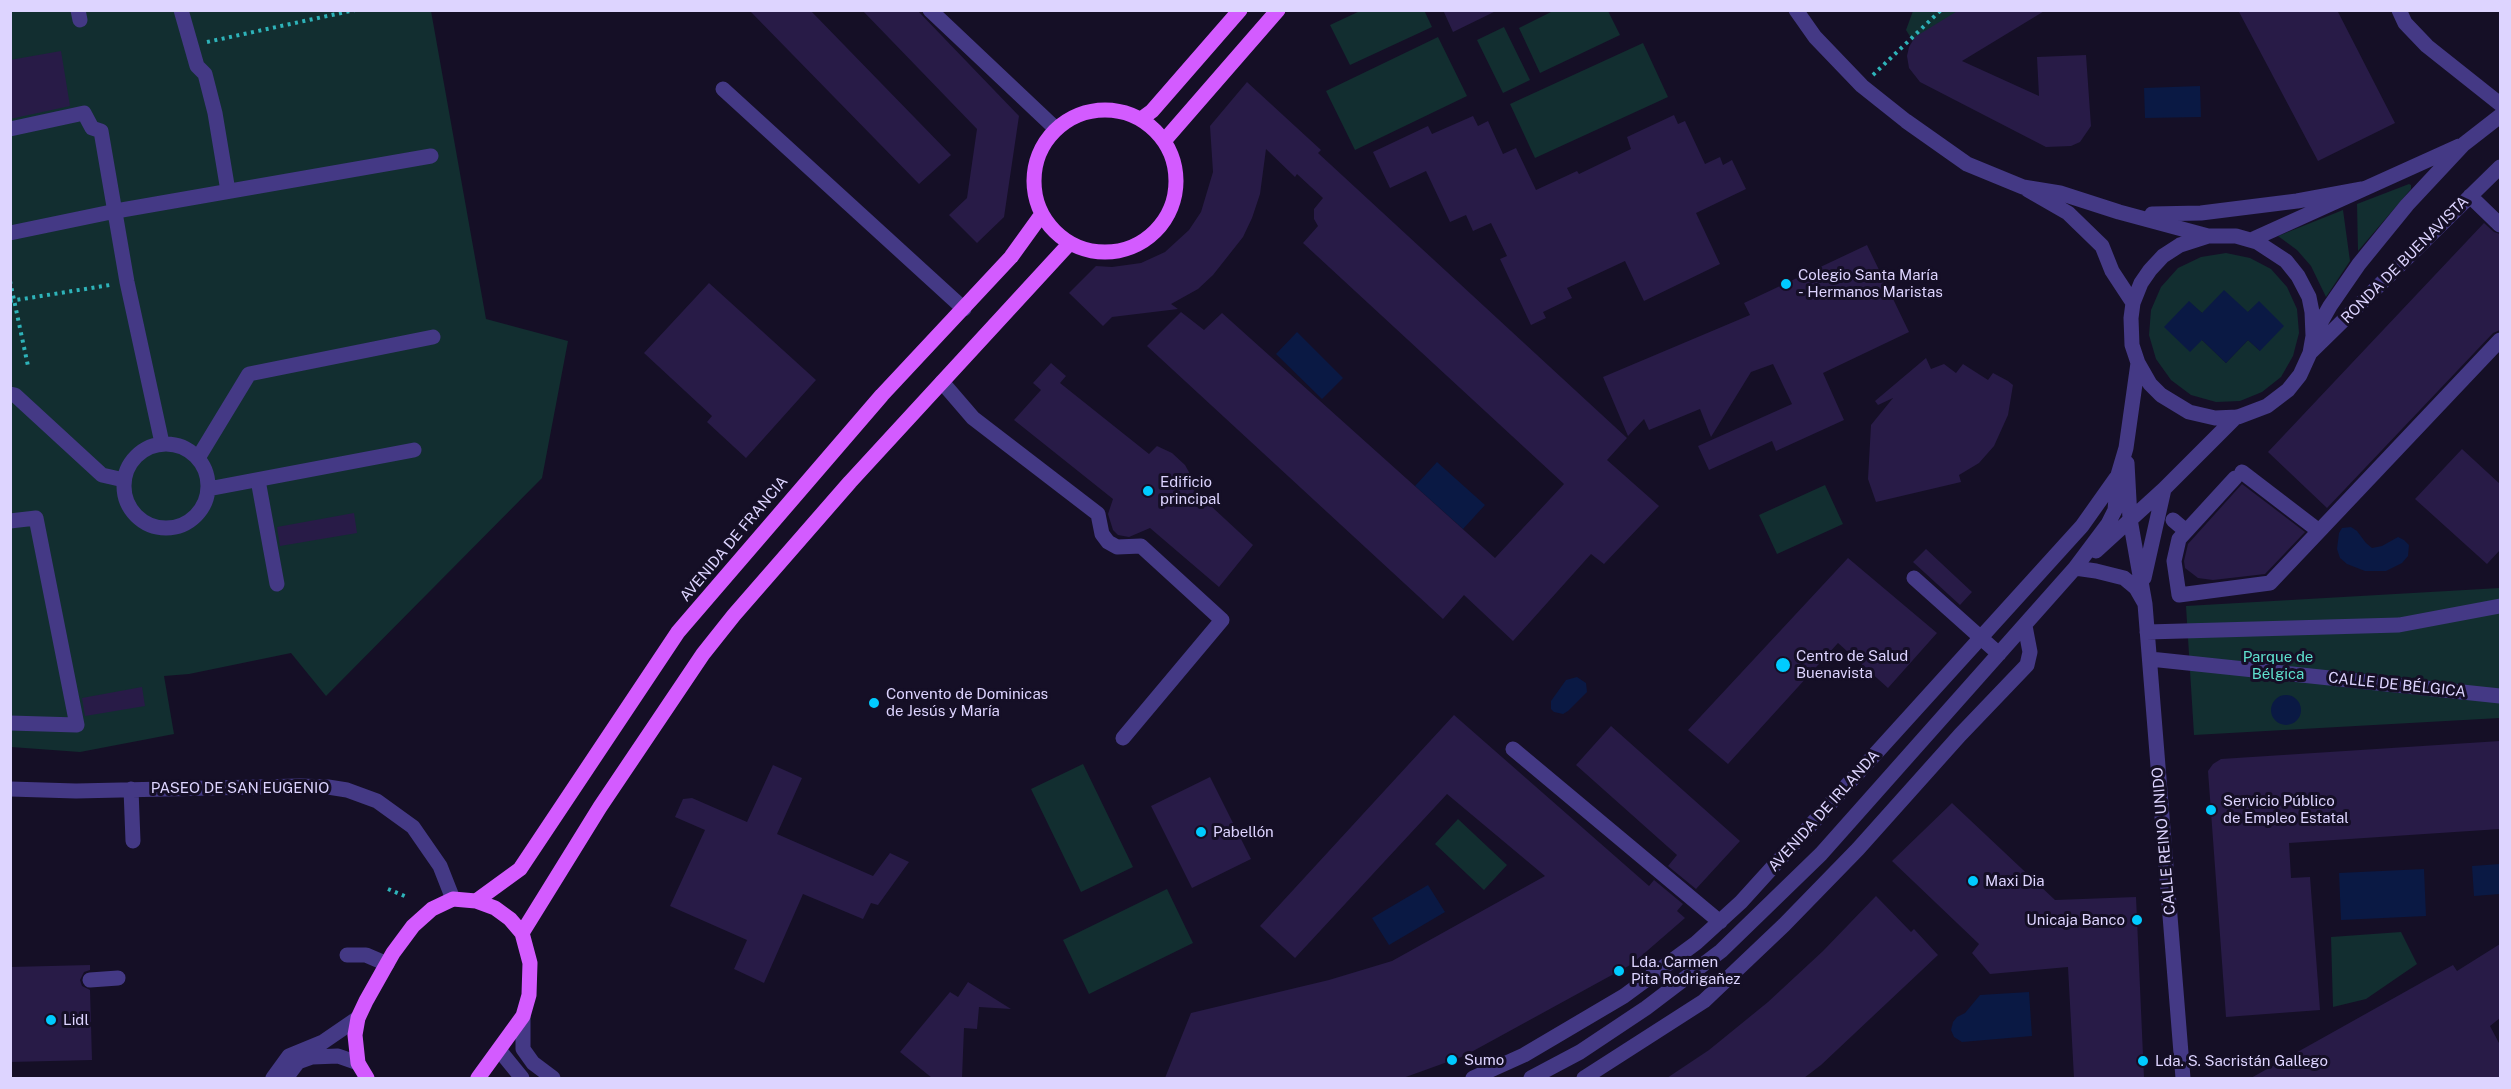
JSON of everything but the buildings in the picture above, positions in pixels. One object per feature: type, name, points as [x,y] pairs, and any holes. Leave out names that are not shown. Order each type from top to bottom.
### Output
[{"type":"main road","points":[[1141,119],[1152,111],[1240,10]]},
{"type":"main road","points":[[1164,141],[1278,10]]},
{"type":"main road","points":[[1106,109],[1124,112],[1141,119],[1164,141],[1174,163],[1176,186],[1170,209],[1157,229],[1139,244],[1116,252],[1092,251],[1070,243],[1042,214],[1035,197],[1033,178],[1036,160],[1044,143],[1056,129],[1071,118],[1088,111],[1106,109]]},
{"type":"main road","name":"AVENIDA DE FRANCIA","points":[[476,902],[520,869],[678,632],[882,396],[1011,257],[1042,214]]},
{"type":"main road","points":[[522,933],[600,807],[704,654],[812,525],[1070,243]]},
{"type":"main road","points":[[367,1078],[358,1063],[355,1035],[358,1018],[387,964],[413,926],[432,909],[453,899],[476,902],[495,908],[510,919],[522,933],[528,949],[531,979],[523,1016],[500,1051],[478,1078]]},
{"type":"street","points":[[181,10],[197,66],[205,75],[215,113],[228,191]]},
{"type":"street","points":[[930,10],[1056,129]]},
{"type":"street","name":"RONDA DE BUENAVISTA","points":[[1796,10],[1815,37],[1862,86],[1906,121],[1967,164],[2023,187],[2068,213],[2102,246],[2112,271],[2133,303]]},
{"type":"street","points":[[2399,10],[2405,23],[2427,45],[2500,104]]},
{"type":"street","points":[[723,89],[964,309]]},
{"type":"street","points":[[10,129],[84,113],[92,128],[101,131],[127,282],[162,443]]},
{"type":"street","name":"RONDA DE BUENAVISTA","points":[[2313,336],[2330,306],[2359,264],[2407,205],[2464,144],[2500,116]]},
{"type":"street","name":"RONDA DE BUENAVISTA","points":[[2251,240],[2349,198],[2362,189],[2464,144]]},
{"type":"street","points":[[10,233],[116,211],[431,156]]},
{"type":"street","name":"RONDA DE BUENAVISTA","points":[[2310,354],[2500,166]]},
{"type":"street","name":"RONDA DE BUENAVISTA","points":[[2023,187],[2060,193],[2208,236],[2236,236],[2251,240],[2278,254],[2298,276],[2311,304],[2313,336],[2310,354],[2300,375],[2288,390],[2267,406],[2236,417],[2215,418],[2188,412],[2160,395],[2150,384],[2138,363],[2132,345],[2133,303],[2142,283],[2163,256],[2180,245],[2208,236]]},
{"type":"street","name":"RONDA DE BUENAVISTA","points":[[2119,212],[2166,215],[2201,213],[2297,201],[2362,189]]},
{"type":"street","points":[[2470,196],[2500,225]]},
{"type":"street","points":[[198,458],[249,374],[433,337]]},
{"type":"street","points":[[2319,531],[2239,475],[2179,539],[2174,561],[2179,595],[2270,584],[2500,340]]},
{"type":"street","name":"AVENIDA DE IRLANDA","points":[[1531,1078],[1580,1052],[1646,1008],[1721,951],[1791,886],[2075,568],[2108,524],[2115,510],[2118,475],[2126,448],[2138,363]]},
{"type":"street","points":[[942,382],[973,417],[1098,514],[1102,534],[1108,542],[1117,547],[1141,546],[1222,620],[1123,738]]},
{"type":"street","points":[[10,394],[15,395],[102,475],[124,480]]},
{"type":"street","name":"AVENIDA DE IRLANDA","points":[[2075,568],[2164,489],[2236,417]]},
{"type":"street","points":[[162,443],[188,449],[198,458],[207,477],[208,489],[201,507],[187,522],[175,527],[161,528],[148,524],[137,516],[126,499],[124,480],[128,466],[136,455],[148,447],[162,443]]},
{"type":"street","name":"CALLE REINO UNIDO","points":[[2126,448],[2130,519],[2143,584],[2150,659],[2183,1078]]},
{"type":"street","points":[[208,489],[414,450]]},
{"type":"street","name":"AVENIDA DE IRLANDA","points":[[1473,1078],[1524,1055],[1624,996],[1696,943],[1720,922],[1812,826],[2082,526],[2118,475]]},
{"type":"street","points":[[258,480],[277,584]]},
{"type":"street","name":"CALLE REINO UNIDO","points":[[2143,584],[2164,489]]},
{"type":"street","points":[[10,521],[36,518],[77,725],[10,723]]},
{"type":"street","points":[[2172,520],[2186,531]]},
{"type":"street","points":[[2075,568],[2104,572],[2124,578],[2136,588],[2145,604]]},
{"type":"street","points":[[1914,578],[1999,654]]},
{"type":"street","points":[[2147,632],[2399,625],[2500,606]]},
{"type":"street","points":[[1584,1078],[1704,1001],[1784,925],[1858,849],[1960,735],[2027,665],[2030,652],[2025,626]]},
{"type":"street","name":"CALLE DE BÉLGICA","points":[[2150,659],[2500,696]]},
{"type":"street","points":[[1513,749],[1720,922]]},
{"type":"street","name":"PASEO DE SAN EUGENIO","points":[[10,789],[76,791],[328,787],[368,797],[388,808],[413,827],[440,866],[453,899]]},
{"type":"street","points":[[131,789],[133,841]]},
{"type":"street","name":"AVENIDA DE IRLANDA","points":[[1840,832],[1858,849]]},
{"type":"street","points":[[347,955],[366,955],[387,964]]},
{"type":"street","points":[[90,980],[118,978]]},
{"type":"street","points":[[523,1016],[523,1049],[533,1063],[553,1078]]},
{"type":"street","points":[[273,1078],[290,1056],[323,1042],[358,1018]]},
{"type":"street","points":[[500,1051],[522,1078]]},
{"type":"street","points":[[286,1078],[298,1062],[312,1057],[338,1056],[358,1063]]},
{"type":"path","points":[[191,46],[355,10]]},
{"type":"path","points":[[1862,86],[1908,39],[1941,10]]},
{"type":"path","points":[[10,281],[28,366]]},
{"type":"path","points":[[13,301],[127,282]]},
{"type":"path","points":[[388,889],[407,897]]},
{"type":"green space","points":[[1424,10],[1432,27],[1350,65],[1330,25],[1360,11]]},
{"type":"green space","points":[[1555,10],[1608,11],[1620,35],[1540,73],[1519,28]]},
{"type":"green space","points":[[10,11],[431,11],[486,319],[568,341],[542,478],[326,696],[291,653],[189,674],[164,676],[174,734],[80,752],[11,747]]},
{"type":"green space","points":[[1913,11],[1981,11],[1918,49],[1906,30]]},
{"type":"green space","points":[[1504,27],[1530,80],[1503,93],[1477,40]]},
{"type":"green space","points":[[1438,37],[1467,96],[1355,150],[1326,91]]},
{"type":"green space","points":[[1643,43],[1668,97],[1535,158],[1510,104]]},
{"type":"green space","points":[[2409,184],[2411,189],[2358,251],[2357,204]]},
{"type":"green space","points":[[2343,210],[2350,261],[2326,297],[2311,266],[2297,250],[2278,236]]},
{"type":"green space","points":[[2226,253],[2250,258],[2271,269],[2287,287],[2297,309],[2299,333],[2293,356],[2281,377],[2262,392],[2240,401],[2216,402],[2191,395],[2171,380],[2156,359],[2149,335],[2151,310],[2161,287],[2178,268],[2201,257]],"holes":[[[2189,302],[2202,313],[2248,312],[2259,302],[2260,351],[2248,340],[2226,363],[2202,340]]]},
{"type":"green space","points":[[1825,485],[1843,524],[1777,554],[1759,515]]},
{"type":"green space","name":"Parque de Bélgica","points":[[2500,588],[2500,718],[2194,735],[2186,606]]},
{"type":"green space","points":[[1083,764],[1133,867],[1081,892],[1031,789]]},
{"type":"green space","points":[[1458,819],[1507,865],[1484,890],[1435,844]]},
{"type":"green space","points":[[1167,889],[1193,943],[1089,994],[1063,940]]},
{"type":"green space","points":[[2401,932],[2417,964],[2366,999],[2333,1007],[2331,937]]},
{"type":"water","points":[[2200,86],[2201,117],[2145,118],[2144,88]]},
{"type":"water","points":[[2224,290],[2248,312],[2259,301],[2284,326],[2260,351],[2248,340],[2226,363],[2202,340],[2190,352],[2164,327],[2189,301],[2202,313]]},
{"type":"water","points":[[1297,332],[1343,378],[1322,399],[1276,354]]},
{"type":"water","points":[[1437,462],[1485,505],[1463,529],[1415,486]]},
{"type":"water","points":[[2351,527],[2372,548],[2382,546],[2398,537],[2404,540],[2409,545],[2408,556],[2402,563],[2386,571],[2365,571],[2347,564],[2340,558],[2337,549],[2342,528]]},
{"type":"water","points":[[1577,677],[1586,683],[1587,692],[1568,711],[1563,714],[1554,712],[1551,709],[1551,701],[1566,680]]},
{"type":"water","points":[[2286,695],[2297,699],[2301,710],[2297,721],[2286,725],[2275,721],[2271,710],[2275,699]]},
{"type":"water","points":[[2500,864],[2500,894],[2474,896],[2472,866]]},
{"type":"water","points":[[2424,869],[2426,916],[2341,920],[2339,873]]},
{"type":"water","points":[[1428,885],[1445,912],[1389,945],[1372,918]]},
{"type":"water","points":[[2029,992],[2032,1036],[1962,1042],[1954,1037],[1951,1030],[1953,1022],[1965,1013],[1980,995]]},
{"type":"place","name":"Colegio Santa María - Hermanos Maristas","points":[[1786,284]]},
{"type":"place","name":"Edificio principal","points":[[1148,491]]},
{"type":"place","name":"Centro de Salud Buenavista","points":[[1783,665]]},
{"type":"place","name":"Convento de Dominicas de Jesús y María","points":[[874,703]]},
{"type":"place","name":"Servicio Público de Empleo Estatal","points":[[2211,810]]},
{"type":"place","name":"Pabellón","points":[[1201,832]]},
{"type":"place","name":"Maxi Dia","points":[[1973,881]]},
{"type":"place","name":"Unicaja Banco","points":[[2137,920]]},
{"type":"place","name":"Lda. Carmen Pita Rodrigañez","points":[[1619,971]]},
{"type":"place","name":"Lidl","points":[[51,1020]]},
{"type":"place","name":"Sumo","points":[[1452,1060]]},
{"type":"place","name":"Lda. S. Sacristán Gallego","points":[[2143,1061]]}]
